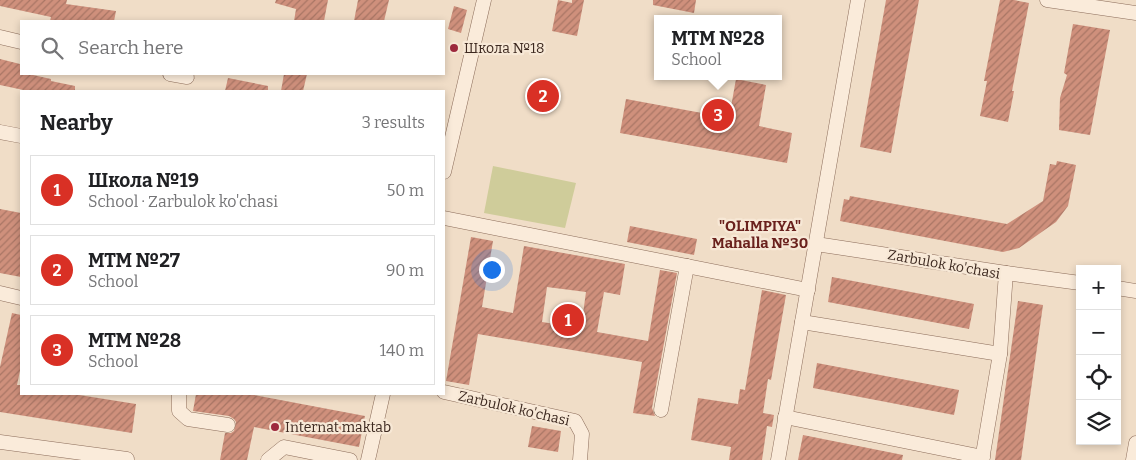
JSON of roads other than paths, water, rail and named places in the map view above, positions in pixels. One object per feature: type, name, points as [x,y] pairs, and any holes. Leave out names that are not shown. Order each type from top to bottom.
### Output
[{"type":"street","points":[[445,168],[484,0]]},
{"type":"street","points":[[778,460],[858,0]]},
{"type":"street","points":[[1047,0],[1065,1],[1136,13]]},
{"type":"street","points":[[0,37],[20,42]]},
{"type":"street","points":[[176,75],[187,77]]},
{"type":"street","points":[[0,132],[20,136]]},
{"type":"street","points":[[445,218],[808,290]]},
{"type":"street","name":"Zarbulok ko'chasi","points":[[816,244],[1006,273],[1000,354],[983,459]]},
{"type":"street","points":[[660,410],[687,266]]},
{"type":"street","points":[[1006,273],[1076,282]]},
{"type":"street","points":[[1121,289],[1136,291]]},
{"type":"street","points":[[0,293],[20,298]]},
{"type":"street","points":[[802,322],[1000,354]]},
{"type":"street","name":"Zarbulok ko'chasi","points":[[445,392],[575,421],[582,434],[580,460]]},
{"type":"street","points":[[179,395],[178,411],[188,419],[228,425]]},
{"type":"street","points":[[368,460],[383,395]]},
{"type":"street","points":[[785,417],[983,459]]},
{"type":"street","points":[[0,442],[127,459]]},
{"type":"street","points":[[1133,460],[1136,443]]},
{"type":"street","points":[[268,460],[284,447],[350,460]]},
{"type":"place","name":"Школа №18","points":[[454,48]]},
{"type":"place","name":"MTM №27","points":[[543,96]]},
{"type":"place","name":"MTM №28","points":[[718,115]]},
{"type":"place","name":"Школа №19","points":[[568,320]]},
{"type":"place","name":"Internat maktab","points":[[275,427]]},
{"type":"district","name":"\"OLIMPIYA\" Mahalla №30","points":[[760,234]]}]
